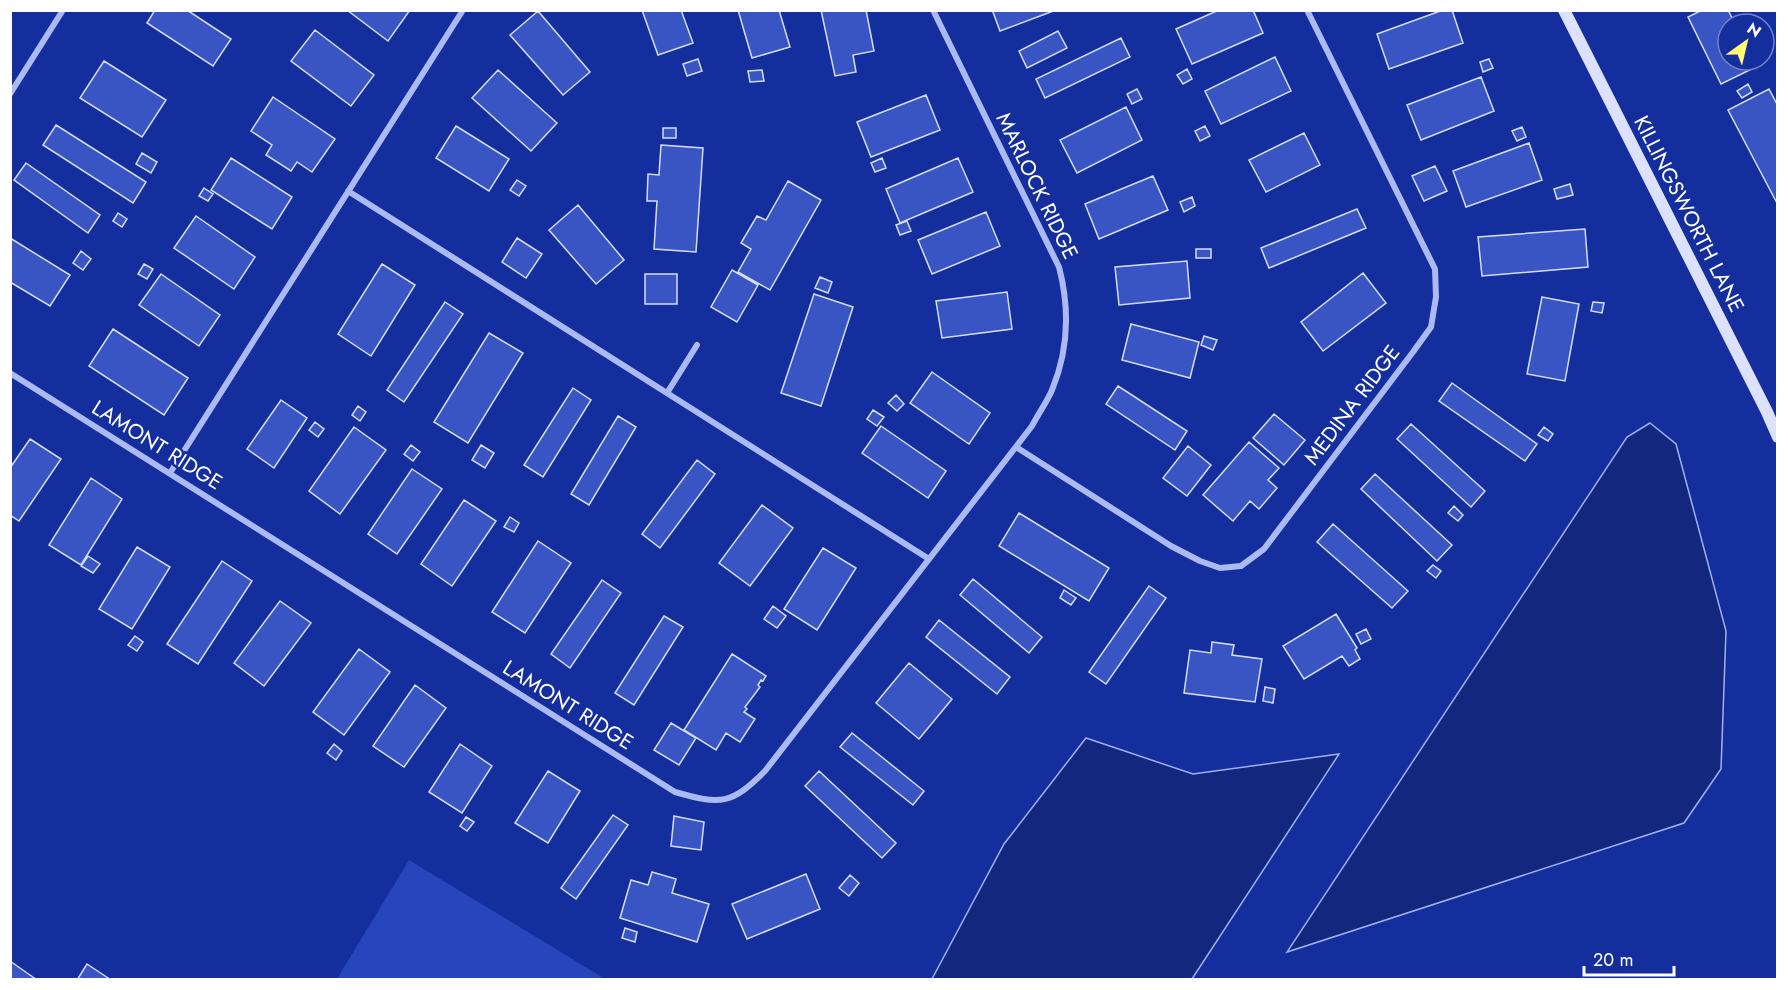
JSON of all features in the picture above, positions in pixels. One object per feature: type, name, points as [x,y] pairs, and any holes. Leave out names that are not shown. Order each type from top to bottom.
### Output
[{"type":"street","points":[[10,94],[63,10]]},
{"type":"street","points":[[170,473],[463,10]]},
{"type":"street","name":"MARLOCK RIDGE","points":[[933,10],[1059,267],[1066,296],[1068,320],[1061,360],[1052,390],[1032,426],[1016,447]]},
{"type":"street","name":"MEDINA RIDGE","points":[[1016,447],[1181,551],[1220,568],[1241,566],[1264,549],[1431,327],[1436,297],[1434,269],[1307,10]]},
{"type":"street","name":"KILLINGSWORTH LANE","points":[[1564,10],[1778,437]]},
{"type":"street","points":[[348,191],[929,558]]},
{"type":"street","points":[[667,393],[697,345]]},
{"type":"street","name":"LAMONT RIDGE","points":[[10,373],[675,792],[706,801],[729,799],[745,790],[765,771],[1016,447]]},
{"type":"shaded area","points":[[1650,423],[1676,444],[1726,631],[1721,769],[1684,823],[1287,952],[1627,437]]},
{"type":"shaded area","points":[[1086,738],[1193,774],[1339,754],[1192,979],[932,979],[1004,844]]},
{"type":"shaded area","points":[[409,860],[605,979],[337,979]]},
{"type":"building","points":[[155,10],[187,10],[231,39],[213,66],[147,23]]},
{"type":"building","points":[[347,10],[410,10],[388,41]]},
{"type":"building","points":[[642,10],[681,10],[693,43],[658,55]]},
{"type":"building","points":[[738,10],[779,10],[790,47],[752,58]]},
{"type":"building","points":[[821,10],[866,10],[874,51],[853,55],[856,72],[835,76]]},
{"type":"building","points":[[996,10],[1056,10],[1000,31],[993,12]]},
{"type":"building","points":[[1219,10],[1253,10],[1263,33],[1192,64],[1176,29]]},
{"type":"building","points":[[1443,10],[1452,10],[1463,43],[1389,69],[1377,34]]},
{"type":"building","points":[[1702,10],[1728,10],[1729,12],[1716,12],[1716,72],[1746,72],[1721,84],[1688,17]]},
{"type":"building","points":[[538,11],[590,72],[563,95],[510,35]]},
{"type":"building","points":[[315,30],[374,75],[351,106],[291,61]]},
{"type":"building","points":[[1058,31],[1067,48],[1027,68],[1019,51]]},
{"type":"building","points":[[1121,38],[1130,57],[1045,98],[1036,79]]},
{"type":"building","points":[[1275,57],[1291,91],[1221,124],[1205,91]]},
{"type":"building","points":[[698,59],[702,71],[687,76],[683,64]]},
{"type":"building","points":[[1489,59],[1493,68],[1483,72],[1480,62]]},
{"type":"building","points":[[104,61],[166,100],[142,137],[80,98]]},
{"type":"building","points":[[1187,69],[1192,79],[1183,84],[1177,75]]},
{"type":"building","points":[[498,70],[557,123],[531,151],[472,98]]},
{"type":"building","points":[[762,70],[764,81],[750,82],[748,71]]},
{"type":"building","points":[[1481,77],[1494,111],[1421,140],[1407,105]]},
{"type":"building","points":[[1748,84],[1752,92],[1742,98],[1737,91]]},
{"type":"building","points":[[1137,89],[1142,99],[1132,104],[1127,94]]},
{"type":"building","points":[[1769,89],[1778,106],[1778,205],[1728,110]]},
{"type":"building","points":[[926,95],[940,130],[871,157],[857,122]]},
{"type":"building","points":[[273,97],[335,139],[312,172],[297,162],[291,171],[266,155],[272,145],[251,131]]},
{"type":"building","points":[[1126,107],[1142,140],[1077,173],[1060,140]]},
{"type":"building","points":[[56,125],[146,182],[133,203],[43,145]]},
{"type":"building","points":[[456,126],[509,159],[489,191],[436,158]]},
{"type":"building","points":[[1205,126],[1210,136],[1200,141],[1195,131]]},
{"type":"building","points":[[1522,127],[1526,137],[1517,141],[1512,131]]},
{"type":"building","points":[[663,128],[676,128],[676,138],[663,138]]},
{"type":"building","points":[[1304,133],[1320,165],[1266,192],[1249,160]]},
{"type":"building","points":[[1529,143],[1542,180],[1466,207],[1453,171]]},
{"type":"building","points":[[661,145],[703,148],[696,252],[654,249],[657,201],[647,201],[648,174],[659,175]]},
{"type":"building","points":[[142,153],[157,162],[151,173],[136,164]]},
{"type":"building","points":[[231,158],[292,197],[272,229],[211,190]]},
{"type":"building","points":[[882,158],[886,168],[875,172],[871,163]]},
{"type":"building","points":[[958,158],[973,192],[900,223],[886,189]]},
{"type":"building","points":[[26,163],[100,215],[88,233],[14,180]]},
{"type":"building","points":[[1435,166],[1447,191],[1424,201],[1412,176]]},
{"type":"building","points":[[1153,176],[1168,210],[1099,239],[1085,204]]},
{"type":"building","points":[[517,180],[526,186],[519,196],[510,190]]},
{"type":"building","points":[[788,181],[821,200],[770,290],[738,272],[751,249],[741,243],[757,216],[766,220]]},
{"type":"building","points":[[1570,184],[1573,195],[1557,199],[1554,189]]},
{"type":"building","points":[[204,188],[213,194],[208,201],[199,196]]},
{"type":"building","points":[[1192,197],[1195,206],[1184,212],[1180,202]]},
{"type":"building","points":[[578,205],[624,260],[596,284],[549,230]]},
{"type":"building","points":[[1357,209],[1366,228],[1269,268],[1261,248]]},
{"type":"building","points":[[986,212],[1000,246],[932,274],[918,240]]},
{"type":"building","points":[[118,213],[127,219],[122,227],[113,221]]},
{"type":"building","points":[[196,216],[255,257],[234,289],[174,248]]},
{"type":"building","points":[[907,221],[911,231],[900,235],[896,225]]},
{"type":"building","points":[[1585,229],[1588,267],[1482,276],[1478,237]]},
{"type":"building","points":[[10,238],[70,275],[50,306],[10,282]]},
{"type":"building","points":[[517,238],[542,254],[526,278],[502,262]]},
{"type":"building","points":[[1196,249],[1211,249],[1211,258],[1196,258]]},
{"type":"building","points":[[81,251],[91,259],[83,270],[73,263]]},
{"type":"building","points":[[1187,261],[1190,298],[1119,305],[1115,267]]},
{"type":"building","points":[[144,264],[153,269],[147,279],[138,274]]},
{"type":"building","points":[[382,264],[415,285],[371,356],[338,334]]},
{"type":"building","points":[[732,270],[758,285],[737,322],[711,307]]},
{"type":"building","points":[[1363,273],[1386,303],[1323,351],[1301,322]]},
{"type":"building","points":[[161,274],[220,315],[199,346],[139,305]]},
{"type":"building","points":[[645,274],[677,274],[677,304],[645,304]]},
{"type":"building","points":[[820,277],[832,282],[828,293],[815,288]]},
{"type":"building","points":[[1007,292],[1012,329],[942,338],[936,301]]},
{"type":"building","points":[[814,294],[853,307],[821,406],[781,393]]},
{"type":"building","points":[[1542,297],[1579,304],[1565,381],[1527,374]]},
{"type":"building","points":[[445,302],[463,314],[404,402],[387,390]]},
{"type":"building","points":[[1593,302],[1604,303],[1602,313],[1591,311]]},
{"type":"building","points":[[1131,324],[1199,342],[1190,378],[1122,360]]},
{"type":"building","points":[[113,329],[188,378],[164,415],[89,366]]},
{"type":"building","points":[[489,333],[523,353],[468,443],[434,422]]},
{"type":"building","points":[[1204,336],[1217,340],[1213,350],[1201,345]]},
{"type":"building","points":[[932,372],[990,413],[969,444],[910,403]]},
{"type":"building","points":[[1452,383],[1537,444],[1525,461],[1439,401]]},
{"type":"building","points":[[1118,386],[1187,431],[1175,450],[1106,404]]},
{"type":"building","points":[[573,388],[591,400],[543,477],[524,465]]},
{"type":"building","points":[[896,395],[904,404],[897,411],[888,403]]},
{"type":"building","points":[[281,400],[307,418],[274,468],[247,449]]},
{"type":"building","points":[[358,406],[366,412],[360,421],[352,415]]},
{"type":"building","points":[[873,410],[884,417],[877,426],[867,419]]},
{"type":"building","points":[[1274,414],[1305,440],[1284,465],[1253,438]]},
{"type":"building","points":[[618,416],[636,427],[589,505],[571,494]]},
{"type":"building","points":[[315,422],[324,429],[318,437],[309,430]]},
{"type":"building","points":[[1411,424],[1485,491],[1471,507],[1397,439]]},
{"type":"building","points":[[881,426],[946,471],[928,498],[862,453]]},
{"type":"building","points":[[354,427],[386,450],[340,514],[309,491]]},
{"type":"building","points":[[1544,427],[1553,434],[1548,441],[1538,435]]},
{"type":"building","points":[[30,439],[61,459],[19,521],[10,515],[10,468]]},
{"type":"building","points":[[1249,442],[1279,468],[1268,480],[1277,488],[1259,509],[1250,501],[1233,521],[1203,495]]},
{"type":"building","points":[[411,445],[420,452],[413,461],[404,454]]},
{"type":"building","points":[[481,445],[494,453],[485,468],[472,460]]},
{"type":"building","points":[[1188,446],[1211,465],[1187,496],[1163,478]]},
{"type":"building","points":[[697,460],[715,474],[660,548],[642,534]]},
{"type":"building","points":[[412,469],[442,489],[397,554],[368,534]]},
{"type":"building","points":[[1375,474],[1452,545],[1437,561],[1361,489]]},
{"type":"building","points":[[91,478],[122,499],[81,565],[49,545]]},
{"type":"building","points":[[464,500],[496,521],[452,586],[421,564]]},
{"type":"building","points":[[762,505],[793,528],[750,586],[719,563]]},
{"type":"building","points":[[1454,506],[1463,515],[1458,521],[1448,513]]},
{"type":"building","points":[[1019,513],[1109,568],[1089,601],[999,546]]},
{"type":"building","points":[[510,517],[519,523],[514,532],[504,527]]},
{"type":"building","points":[[1333,524],[1408,591],[1392,608],[1317,542]]},
{"type":"building","points":[[538,541],[571,563],[525,633],[492,612]]},
{"type":"building","points":[[137,547],[170,567],[132,629],[99,609]]},
{"type":"building","points":[[823,548],[856,568],[817,630],[784,609]]},
{"type":"building","points":[[88,556],[100,564],[93,573],[81,566]]},
{"type":"building","points":[[222,561],[252,581],[198,664],[167,644]]},
{"type":"building","points":[[1433,565],[1441,571],[1436,578],[1427,571]]},
{"type":"building","points":[[973,579],[1042,637],[1029,653],[960,595]]},
{"type":"building","points":[[602,580],[621,593],[570,668],[551,654]]},
{"type":"building","points":[[1149,586],[1166,598],[1106,684],[1089,672]]},
{"type":"building","points":[[1064,590],[1076,598],[1071,605],[1060,598]]},
{"type":"building","points":[[280,601],[311,623],[264,686],[234,663]]},
{"type":"building","points":[[773,606],[786,616],[777,628],[764,619]]},
{"type":"building","points":[[1336,614],[1357,648],[1355,650],[1360,659],[1349,666],[1342,656],[1304,679],[1283,646]]},
{"type":"building","points":[[664,616],[683,627],[634,705],[615,693]]},
{"type":"building","points":[[939,620],[1010,677],[997,694],[926,637]]},
{"type":"building","points":[[1366,629],[1371,639],[1361,644],[1356,634]]},
{"type":"building","points":[[135,636],[143,642],[137,651],[128,645]]},
{"type":"building","points":[[1212,642],[1234,645],[1232,655],[1262,659],[1255,702],[1184,693],[1190,650],[1211,653]]},
{"type":"building","points":[[359,649],[390,672],[344,735],[313,712]]},
{"type":"building","points":[[732,654],[766,676],[763,681],[761,680],[758,685],[760,687],[745,707],[747,709],[744,712],[755,719],[740,742],[726,733],[716,750],[684,730]]},
{"type":"building","points":[[909,663],[952,699],[919,739],[876,703]]},
{"type":"building","points":[[415,685],[446,708],[404,767],[373,746]]},
{"type":"building","points":[[1265,687],[1275,689],[1273,703],[1263,701]]},
{"type":"building","points":[[671,723],[696,738],[679,765],[654,750]]},
{"type":"building","points":[[852,733],[924,791],[913,805],[840,747]]},
{"type":"building","points":[[334,744],[342,751],[336,760],[327,753]]},
{"type":"building","points":[[460,744],[492,766],[462,813],[429,792]]},
{"type":"building","points":[[548,771],[580,791],[548,843],[515,823]]},
{"type":"building","points":[[819,771],[896,843],[882,858],[805,786]]},
{"type":"building","points":[[613,815],[628,825],[576,899],[561,888]]},
{"type":"building","points":[[674,816],[704,822],[701,850],[671,846]]},
{"type":"building","points":[[466,817],[474,822],[467,831],[460,826]]},
{"type":"building","points":[[652,872],[676,879],[672,893],[709,904],[697,942],[620,918],[631,880],[648,885]]},
{"type":"building","points":[[806,874],[820,909],[747,939],[732,904]]},
{"type":"building","points":[[850,875],[859,883],[849,896],[839,888]]},
{"type":"building","points":[[625,928],[637,932],[635,942],[622,938]]},
{"type":"building","points":[[10,961],[37,980],[10,980]]},
{"type":"building","points":[[87,964],[111,980],[77,980]]}]
